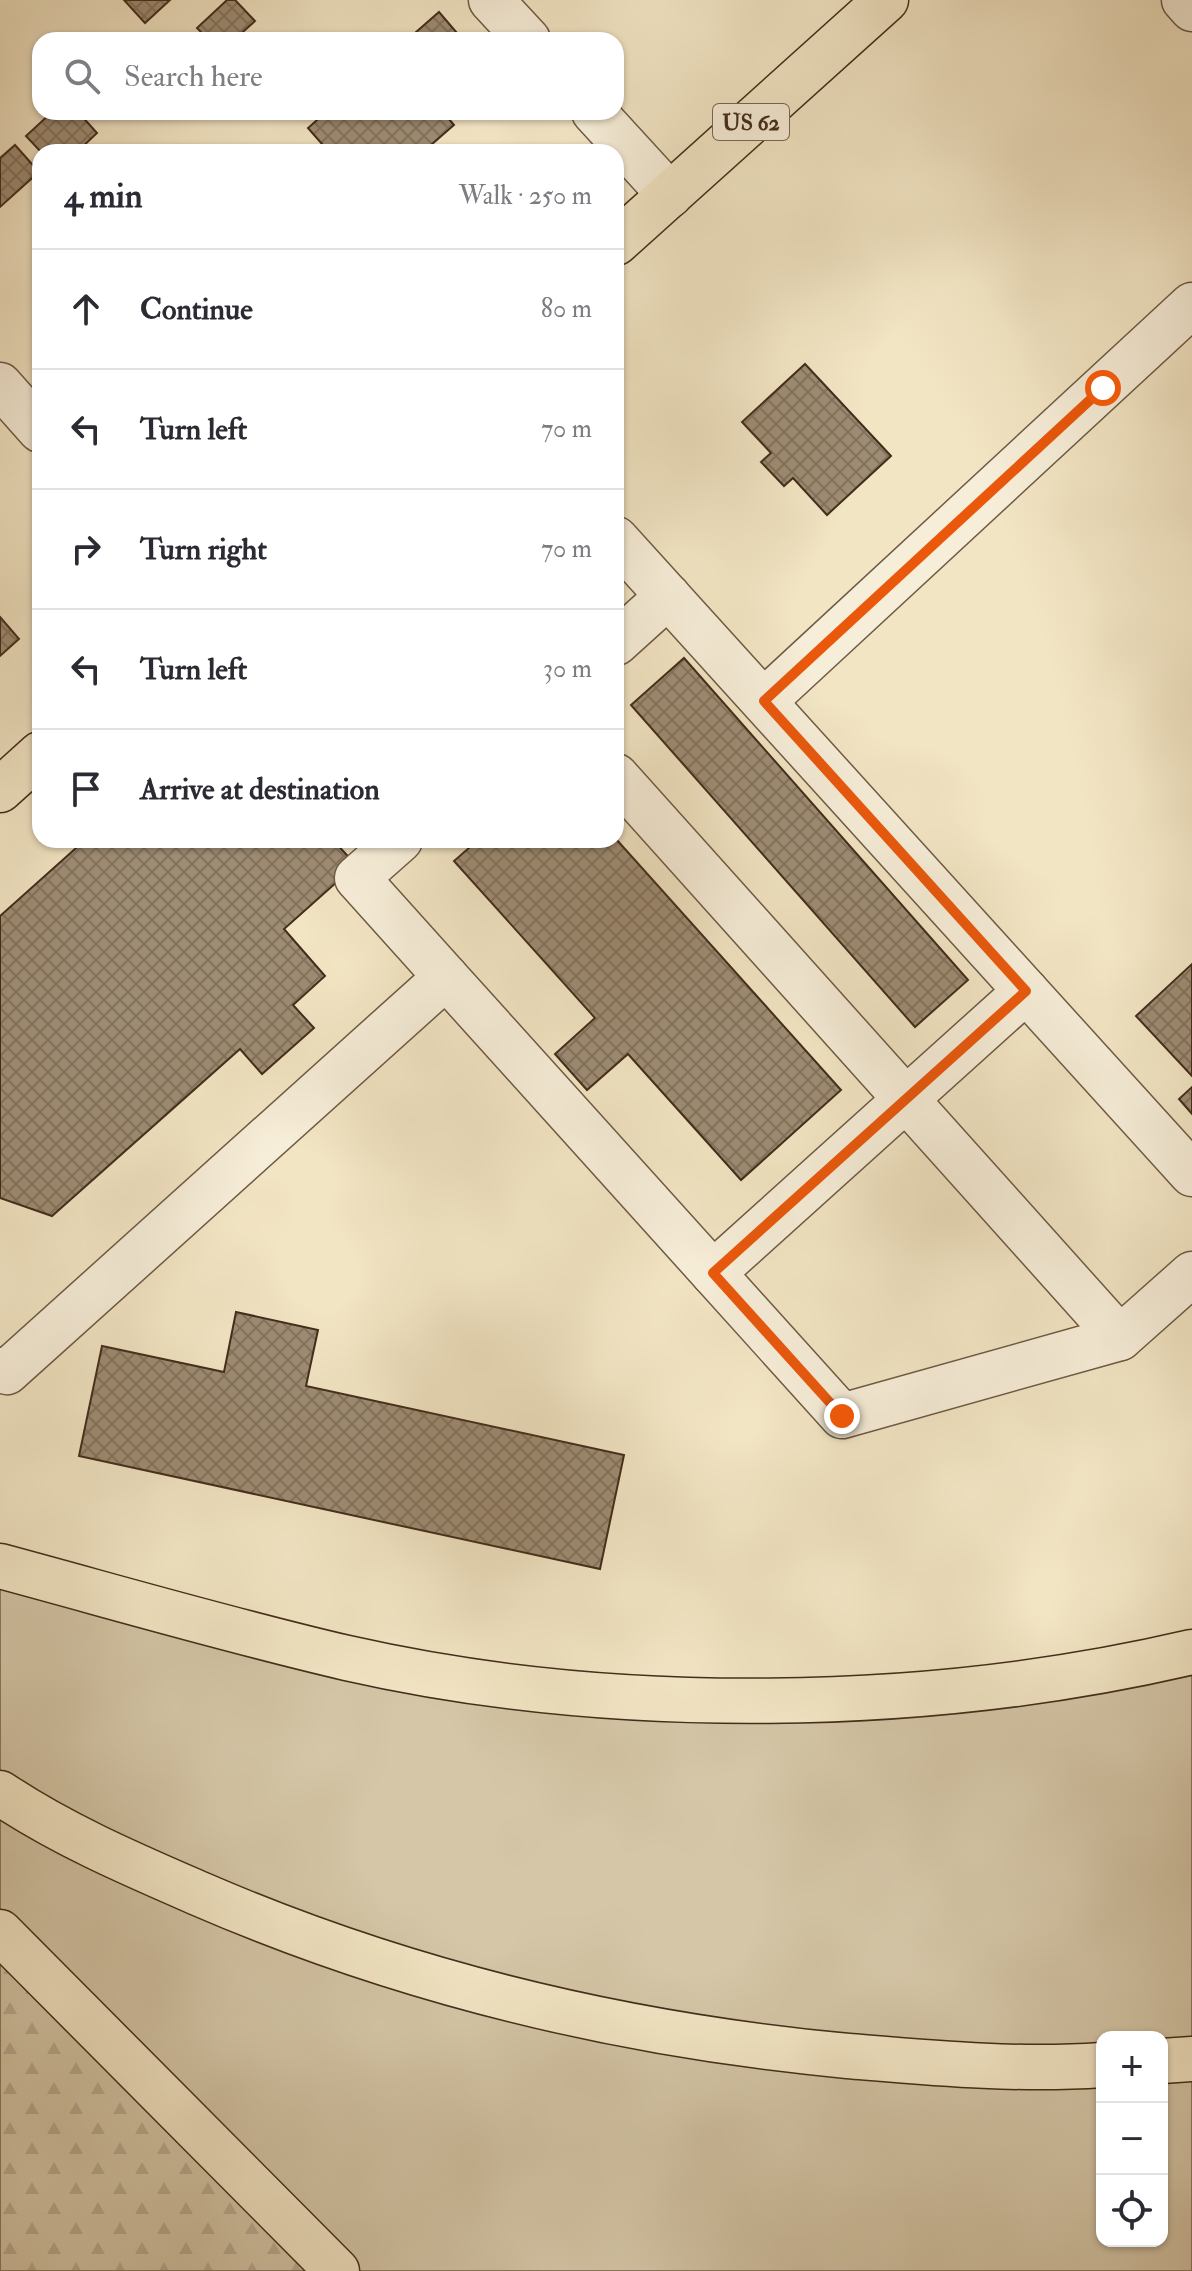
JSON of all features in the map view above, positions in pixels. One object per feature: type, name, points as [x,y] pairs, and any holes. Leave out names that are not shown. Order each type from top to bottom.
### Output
[{"type":"main road","name":"US 62","points":[[624,236],[886,0]]},
{"type":"main road","points":[[0,790],[32,761]]},
{"type":"main road","points":[[0,1566],[347,1658],[434,1674],[571,1692],[721,1700],[901,1695],[1027,1683],[1192,1652]]},
{"type":"main road","points":[[0,1793],[39,1819],[106,1853],[266,1923],[477,1993],[560,2013],[738,2046],[939,2064],[1061,2068],[1096,2065]]},
{"type":"main road","points":[[0,1932],[337,2271]]},
{"type":"main road","points":[[1168,2061],[1192,2059]]},
{"type":"street","points":[[491,0],[521,32]]},
{"type":"street","points":[[1184,0],[1192,9]]},
{"type":"street","points":[[601,120],[623,144]]},
{"type":"street","points":[[624,145],[670,195]]},
{"type":"street","points":[[764,701],[1192,305]]},
{"type":"street","points":[[0,385],[32,421]]},
{"type":"street","points":[[624,548],[1192,1174]]},
{"type":"street","points":[[624,636],[668,596]]},
{"type":"street","points":[[624,785],[1120,1338]]},
{"type":"street","points":[[391,848],[357,878],[842,1416],[1120,1338],[1192,1274]]},
{"type":"street","points":[[0,1370],[7,1372],[446,977]]},
{"type":"street","points":[[713,1273],[1026,991]]},
{"type":"green space","points":[[0,1566],[347,1658],[721,1700],[1192,1652],[1192,2271],[337,2271],[0,1932]]},
{"type":"green space","points":[[0,1932],[337,2271],[0,2271]]},
{"type":"building","points":[[124,0],[170,0],[145,23]]},
{"type":"building","points":[[227,0],[235,0],[255,21],[243,32],[201,32],[197,28]]},
{"type":"building","points":[[439,12],[456,32],[416,32]]},
{"type":"building","points":[[43,120],[85,120],[97,133],[85,144],[34,144],[26,136]]},
{"type":"building","points":[[317,120],[450,120],[454,125],[432,144],[322,144],[308,128]]},
{"type":"building","points":[[15,145],[32,164],[32,178],[0,207],[0,158]]},
{"type":"building","points":[[805,364],[891,456],[827,515],[793,478],[784,486],[761,462],[771,453],[742,422]]},
{"type":"building","points":[[0,617],[19,639],[0,656]]},
{"type":"building","points":[[684,658],[968,980],[915,1027],[631,705]]},
{"type":"building","points":[[76,848],[340,848],[356,865],[284,929],[325,976],[293,1005],[314,1028],[262,1074],[240,1049],[52,1216],[0,1198],[0,916]]},
{"type":"building","points":[[469,848],[624,848],[841,1090],[741,1180],[628,1054],[587,1090],[555,1054],[595,1018],[454,861]]},
{"type":"building","points":[[1192,964],[1192,1076],[1136,1016]]},
{"type":"building","points":[[1192,1087],[1192,1114],[1179,1099]]},
{"type":"building","points":[[236,1312],[318,1330],[306,1386],[624,1455],[600,1569],[79,1456],[102,1346],[224,1372]]},
{"type":"route","points":[[842,1416],[713,1273],[1026,991],[764,701],[1103,388]]}]
